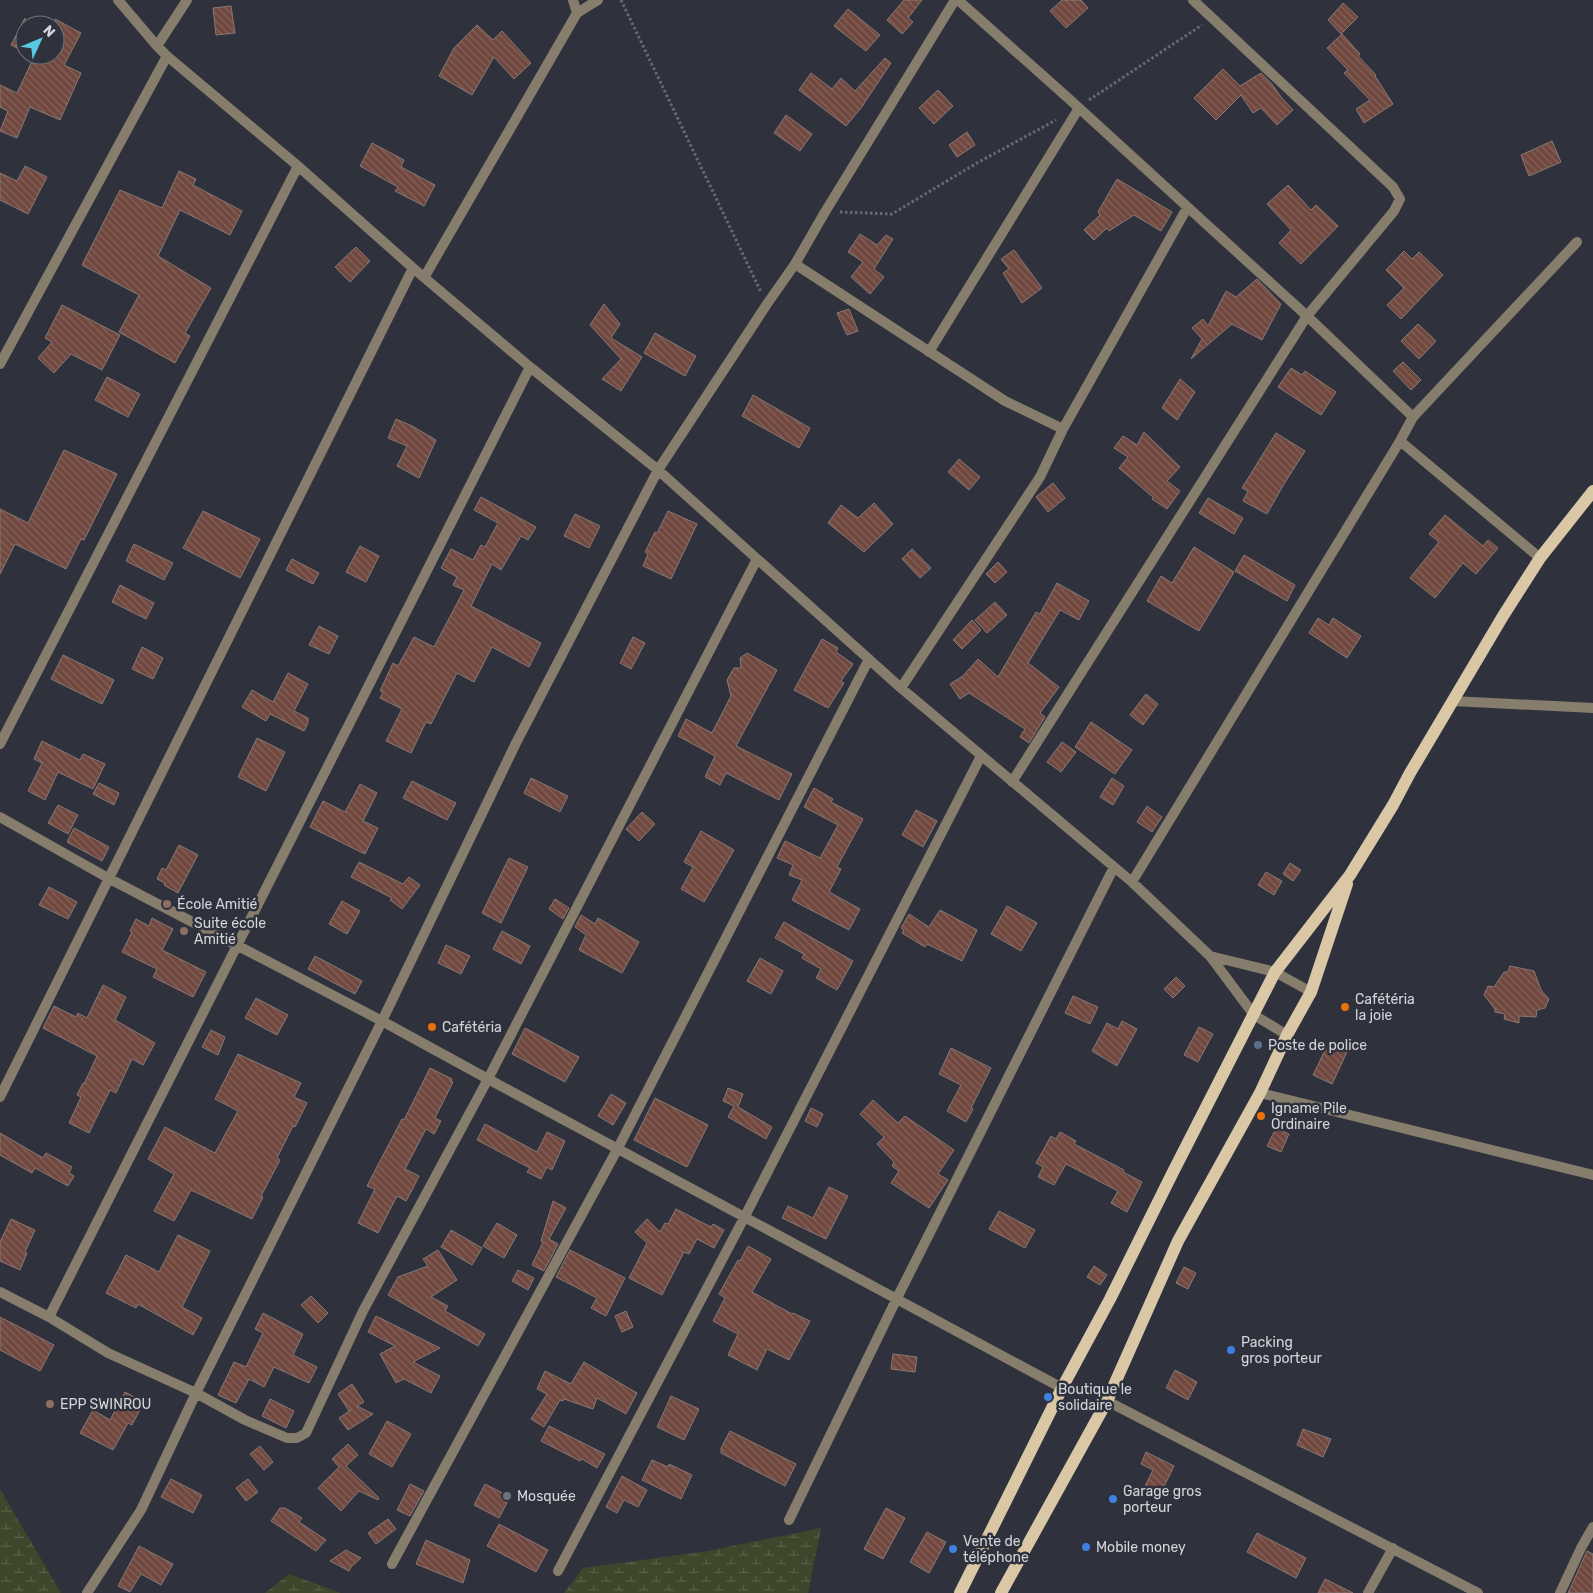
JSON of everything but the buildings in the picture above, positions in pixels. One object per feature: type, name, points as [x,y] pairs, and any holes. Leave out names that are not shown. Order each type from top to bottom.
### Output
[{"type":"main road","points":[[960,1593],[1062,1388],[1110,1299],[1275,972],[1350,875],[1503,616],[1540,558],[1593,491]]},
{"type":"main road","points":[[1001,1593],[1107,1401],[1178,1240],[1260,1092],[1311,992],[1350,875]]},
{"type":"street","points":[[118,0],[167,56],[298,166],[413,268],[530,367],[658,470],[901,688],[1132,882],[1210,956],[1254,1015],[1288,1035]]},
{"type":"street","points":[[157,46],[187,0]]},
{"type":"street","points":[[573,0],[576,13]]},
{"type":"street","points":[[424,276],[576,13],[598,0]]},
{"type":"street","points":[[87,1593],[141,1510],[196,1393],[382,1021],[516,743],[658,470],[795,264],[824,212],[957,0],[1079,108],[1186,208],[1307,316],[1413,417]]},
{"type":"street","points":[[1012,782],[1307,316],[1394,211],[1400,199],[1393,186],[1193,0]]},
{"type":"street","points":[[0,364],[167,56]]},
{"type":"street","points":[[929,352],[1079,108]]},
{"type":"street","points":[[0,744],[298,166]]},
{"type":"street","points":[[901,688],[1040,477],[1063,429],[1186,208]]},
{"type":"street","points":[[1132,882],[1413,417],[1577,242]]},
{"type":"street","points":[[795,264],[1005,401],[1063,429]]},
{"type":"street","points":[[0,1097],[413,268]]},
{"type":"street","points":[[49,1318],[530,367]]},
{"type":"street","points":[[1400,441],[1540,558]]},
{"type":"street","points":[[0,1292],[108,1353],[196,1393],[245,1420],[287,1438],[297,1438],[306,1433],[363,1311],[488,1079],[757,559]]},
{"type":"street","points":[[392,1564],[618,1148],[869,659]]},
{"type":"street","points":[[1452,701],[1593,708]]},
{"type":"street","points":[[558,1571],[744,1218],[981,756]]},
{"type":"street","points":[[0,817],[108,878],[382,1021],[1062,1388]]},
{"type":"street","points":[[789,1520],[897,1298],[1114,867]]},
{"type":"street","points":[[1210,956],[1275,972],[1311,992]]},
{"type":"street","points":[[1260,1092],[1593,1175]]},
{"type":"street","points":[[1107,1401],[1478,1593]]},
{"type":"street","points":[[1560,1593],[1580,1548],[1593,1527]]},
{"type":"street","points":[[1368,1593],[1393,1548]]},
{"type":"path","points":[[621,0],[767,304]]},
{"type":"path","points":[[824,212],[892,214],[977,163],[1079,108],[1103,89],[1213,18]]},
{"type":"green space","points":[[0,1489],[61,1593],[0,1593]]},
{"type":"green space","points":[[821,1528],[808,1593],[564,1593],[583,1568],[708,1551]]},
{"type":"green space","points":[[289,1574],[341,1593],[265,1593]]},
{"type":"place","name":"École Amitié","points":[[167,904]]},
{"type":"place","name":"Suite école Amitié","points":[[184,931]]},
{"type":"place","name":"Cafétéria la joie","points":[[1345,1007]]},
{"type":"place","name":"Cafétéria","points":[[432,1027]]},
{"type":"place","name":"Poste de police","points":[[1258,1045]]},
{"type":"place","name":"Igname Pile Ordinaire","points":[[1261,1116]]},
{"type":"place","name":"Packing gros porteur","points":[[1231,1350]]},
{"type":"place","name":"Boutique le solidaire","points":[[1048,1397]]},
{"type":"place","name":"EPP SWINROU","points":[[50,1404]]},
{"type":"place","name":"Mosquée","points":[[507,1496]]},
{"type":"place","name":"Garage gros porteur","points":[[1113,1499]]},
{"type":"place","name":"Mobile money","points":[[1086,1547]]},
{"type":"place","name":"Vente de téléphone","points":[[953,1549]]}]
